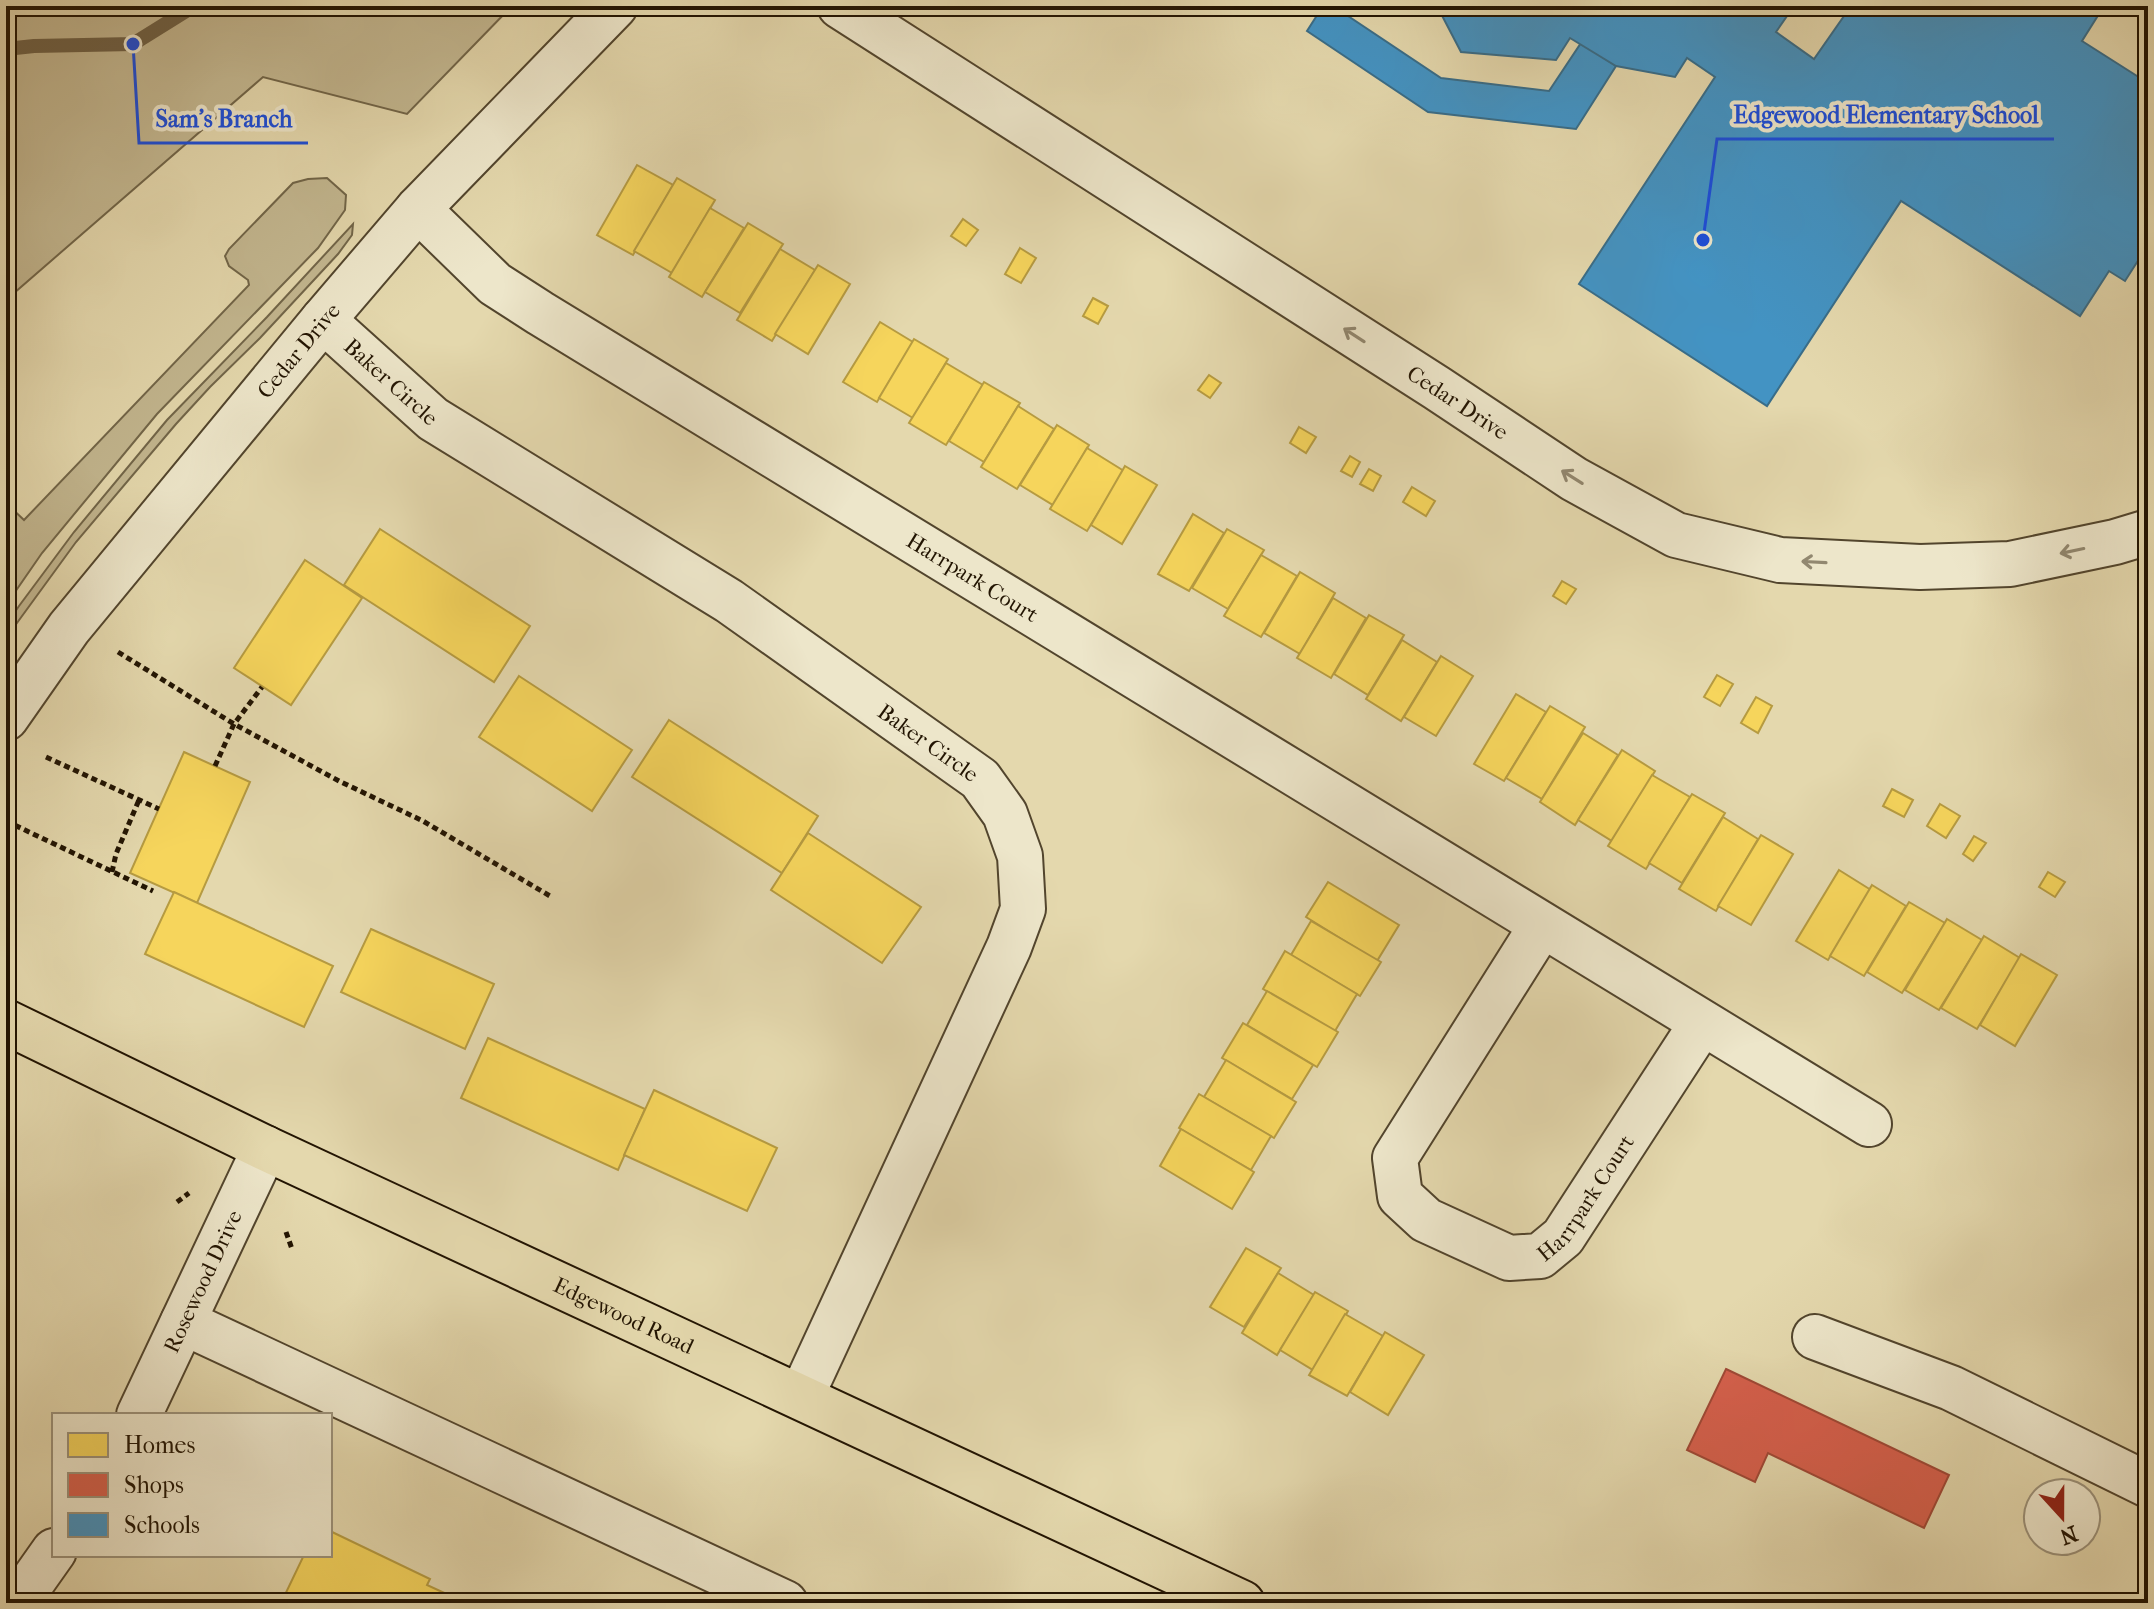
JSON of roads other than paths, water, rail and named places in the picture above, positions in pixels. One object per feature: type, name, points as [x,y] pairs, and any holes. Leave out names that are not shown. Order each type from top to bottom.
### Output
[{"type":"main road","name":"Edgewood Road","points":[[6,1022],[265,1148],[1242,1603]]},
{"type":"street","name":"Cedar Drive","points":[[6,718],[69,628],[323,320],[418,209],[615,6]]},
{"type":"street","name":"Cedar Drive","points":[[840,6],[1574,479],[1676,535],[1780,560],[1920,567],[2010,564],[2148,532]]},
{"type":"street","name":"Harrpark Court","points":[[418,209],[495,284],[540,313],[1869,1124]]},
{"type":"street","name":"Baker Circle","points":[[323,320],[433,419],[729,601],[980,779],[1005,814],[1020,856],[1023,909],[1009,947],[801,1397]]},
{"type":"street","name":"Harrpark Court","points":[[1542,925],[1395,1158],[1400,1196],[1426,1220],[1509,1258],[1540,1256],[1563,1237],[1702,1023]]},
{"type":"street","name":"Rosewood Drive","points":[[140,1413],[265,1148]]},
{"type":"street","points":[[183,1322],[785,1603]]},
{"type":"street","points":[[1815,1337],[1951,1388],[2148,1485]]},
{"type":"street","points":[[10,1603],[30,1585],[52,1554]]},
{"type":"waterway","points":[[6,49],[133,44],[194,6]]},
{"type":"place","name":"Sam's Branch","points":[[133,44]]},
{"type":"place","name":"Edgewood Elementary School","points":[[1703,240]]}]
